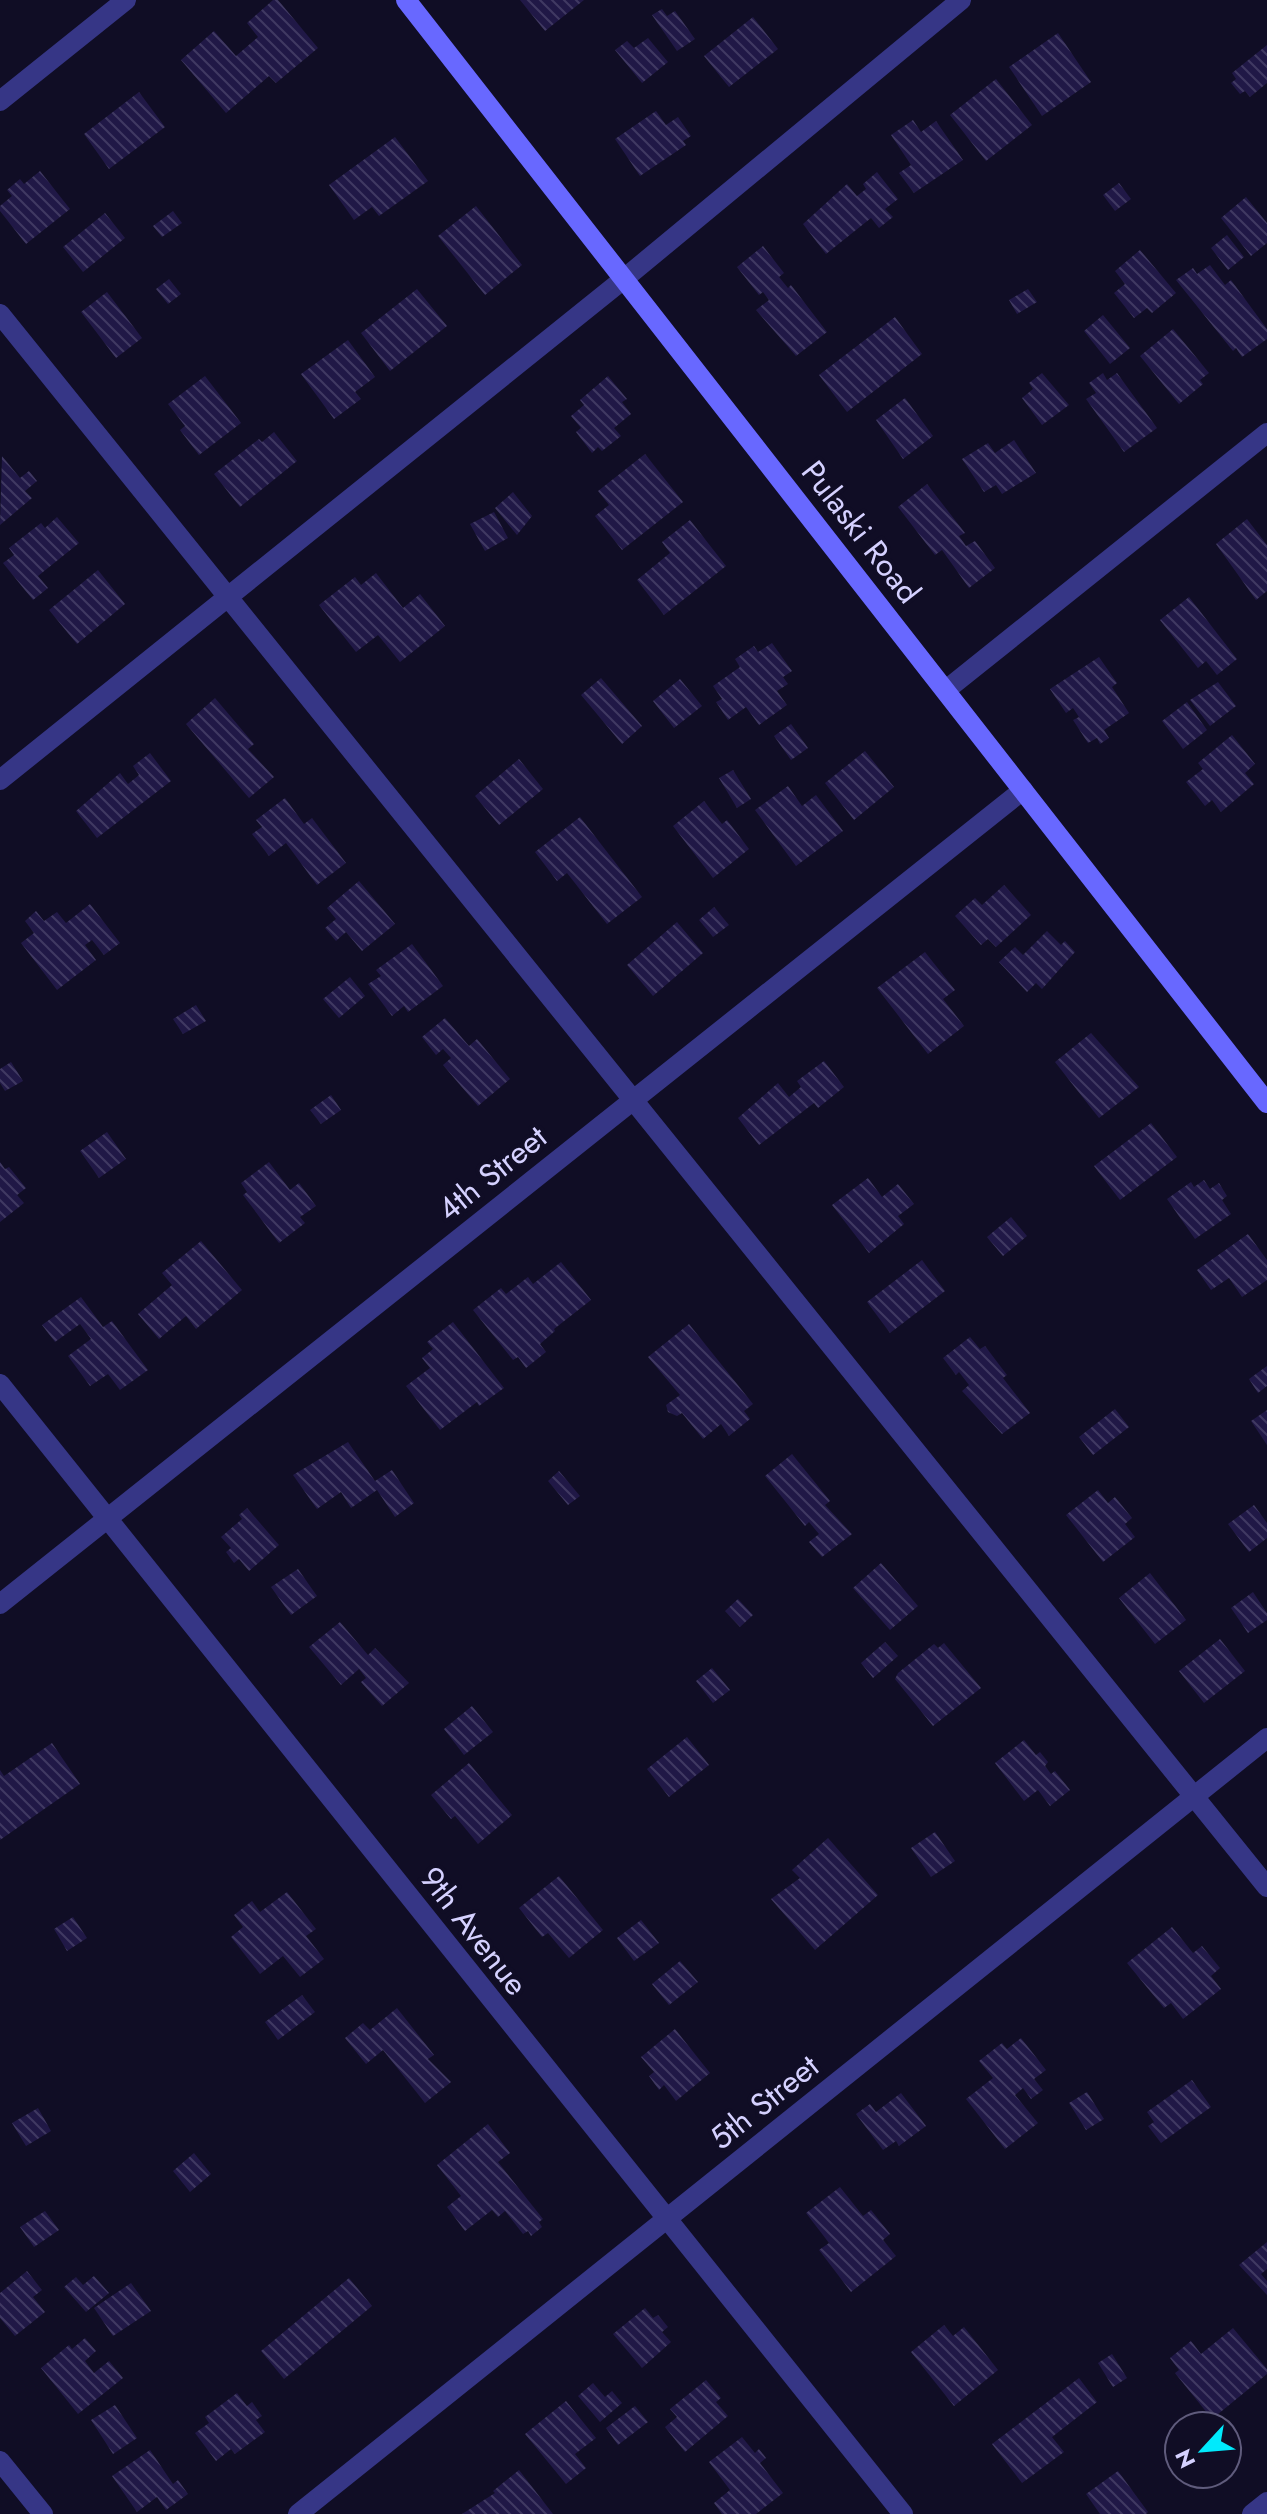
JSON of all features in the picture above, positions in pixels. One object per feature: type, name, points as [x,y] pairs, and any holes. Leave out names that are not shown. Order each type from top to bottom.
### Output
[{"type":"main road","name":"Pulaski Road","points":[[406,0],[1267,1103]]},
{"type":"street","points":[[0,101],[126,0]]},
{"type":"street","points":[[0,780],[625,278],[961,0]]},
{"type":"street","points":[[0,314],[1267,1887]]},
{"type":"street","points":[[946,690],[1267,433]]},
{"type":"street","name":"4th Street","points":[[0,1604],[1023,790]]},
{"type":"street","name":"9th Avenue","points":[[0,1384],[664,2220],[903,2514]]},
{"type":"street","name":"5th Street","points":[[298,2514],[1267,1738]]},
{"type":"street","points":[[0,2461],[43,2514]]},
{"type":"street","points":[[1252,2514],[1267,2502]]},
{"type":"building","points":[[273,0],[278,0],[318,48],[276,83],[269,76],[226,113],[181,60],[214,31],[236,56],[258,37],[247,23]]},
{"type":"building","points":[[520,0],[584,0],[545,31]]},
{"type":"building","points":[[662,9],[667,16],[675,11],[695,39],[677,51],[652,15]]},
{"type":"building","points":[[753,17],[778,49],[729,87],[704,56]]},
{"type":"building","points":[[1058,33],[1091,82],[1042,116],[1009,67]]},
{"type":"building","points":[[648,38],[668,62],[642,83],[615,50],[627,41],[634,48]]},
{"type":"building","points":[[1267,45],[1267,83],[1250,97],[1245,91],[1240,94],[1231,83],[1236,79],[1232,73]]},
{"type":"building","points":[[996,79],[1032,125],[986,161],[950,115]]},
{"type":"building","points":[[139,92],[165,127],[109,169],[84,134]]},
{"type":"building","points":[[656,111],[666,125],[678,117],[691,136],[683,141],[686,145],[640,176],[615,139]]},
{"type":"building","points":[[913,120],[921,132],[936,121],[963,160],[914,193],[899,173],[911,165],[891,135]]},
{"type":"building","points":[[395,137],[428,181],[379,216],[372,207],[354,220],[329,185]]},
{"type":"building","points":[[40,171],[70,209],[26,244],[0,211],[0,206],[12,196],[7,190],[20,179],[24,184]]},
{"type":"building","points":[[877,172],[898,199],[885,209],[893,217],[879,228],[871,218],[826,254],[803,224],[847,184],[857,196],[866,189],[863,184]]},
{"type":"building","points":[[1119,183],[1131,199],[1115,211],[1103,195]]},
{"type":"building","points":[[1246,197],[1267,223],[1267,243],[1251,256],[1221,218]]},
{"type":"building","points":[[476,206],[522,265],[485,295],[438,236]]},
{"type":"building","points":[[173,211],[182,223],[162,237],[153,226]]},
{"type":"building","points":[[105,213],[125,238],[83,272],[63,247]]},
{"type":"building","points":[[1227,235],[1244,257],[1228,270],[1211,248]]},
{"type":"building","points":[[763,246],[784,273],[779,277],[788,288],[791,285],[827,332],[796,356],[756,310],[769,300],[763,292],[759,295],[737,267]]},
{"type":"building","points":[[1140,250],[1176,293],[1152,313],[1147,308],[1134,318],[1114,293],[1125,284],[1115,271]]},
{"type":"building","points":[[1210,265],[1225,285],[1231,280],[1267,329],[1267,339],[1242,357],[1236,348],[1233,351],[1176,280],[1193,268],[1197,274]]},
{"type":"building","points":[[169,279],[181,294],[168,304],[156,289]]},
{"type":"building","points":[[417,289],[447,326],[390,371],[361,333]]},
{"type":"building","points":[[1028,289],[1037,302],[1017,314],[1009,300]]},
{"type":"building","points":[[107,292],[142,338],[116,358],[81,312]]},
{"type":"building","points":[[1103,315],[1130,348],[1110,364],[1084,331]]},
{"type":"building","points":[[895,317],[922,354],[847,412],[819,375]]},
{"type":"building","points":[[1173,329],[1209,373],[1200,380],[1203,384],[1179,404],[1140,356]]},
{"type":"building","points":[[348,340],[375,377],[355,392],[361,399],[334,419],[301,374]]},
{"type":"building","points":[[1042,373],[1069,405],[1042,425],[1022,398],[1033,389],[1029,383]]},
{"type":"building","points":[[1103,373],[1107,380],[1117,373],[1157,428],[1124,452],[1086,399],[1096,393],[1089,383]]},
{"type":"building","points":[[205,376],[241,423],[199,455],[180,430],[185,426],[168,404]]},
{"type":"building","points":[[608,376],[627,399],[622,402],[631,414],[614,428],[621,436],[602,451],[598,447],[592,453],[576,432],[581,428],[571,416],[584,405],[580,400]]},
{"type":"building","points":[[905,398],[933,436],[903,459],[876,420]]},
{"type":"building","points":[[274,432],[297,461],[240,507],[214,474],[259,439],[262,442]]},
{"type":"building","points":[[1014,440],[1036,473],[1002,494],[996,485],[984,492],[962,459],[988,443],[995,453]]},
{"type":"building","points":[[645,454],[683,502],[622,550],[595,516],[609,505],[598,491]]},
{"type":"building","points":[[2,456],[20,478],[29,471],[37,481],[25,491],[32,498],[0,525]]},
{"type":"building","points":[[927,484],[965,533],[959,536],[966,546],[975,541],[995,568],[969,588],[942,550],[935,555],[898,507]]},
{"type":"building","points":[[513,492],[532,516],[517,535],[495,508]]},
{"type":"building","points":[[494,512],[508,538],[485,551],[470,524]]},
{"type":"building","points":[[57,517],[79,543],[38,576],[48,588],[33,600],[3,563],[14,555],[9,548],[41,523],[45,528]]},
{"type":"building","points":[[1247,519],[1267,545],[1267,591],[1256,600],[1216,544]]},
{"type":"building","points":[[690,520],[726,566],[664,615],[637,580],[670,553],[662,542]]},
{"type":"building","points":[[98,570],[125,604],[77,644],[49,610]]},
{"type":"building","points":[[376,573],[403,608],[420,594],[445,626],[400,662],[378,635],[356,652],[319,605],[355,577],[361,585]]},
{"type":"building","points":[[1189,597],[1237,659],[1217,675],[1206,661],[1198,668],[1160,620]]},
{"type":"building","points":[[772,643],[792,671],[783,677],[788,684],[777,691],[787,705],[759,725],[746,707],[728,720],[716,702],[722,699],[713,686],[740,667],[735,659],[754,646],[758,652]]},
{"type":"building","points":[[1099,657],[1117,683],[1112,687],[1129,713],[1104,730],[1109,738],[1100,744],[1097,738],[1088,743],[1073,720],[1079,717],[1073,708],[1066,713],[1050,689]]},
{"type":"building","points":[[601,678],[642,726],[622,744],[581,695]]},
{"type":"building","points":[[680,679],[702,706],[674,728],[653,701]]},
{"type":"building","points":[[1218,682],[1236,706],[1210,726],[1190,700]]},
{"type":"building","points":[[215,698],[254,744],[248,749],[274,777],[249,798],[186,724]]},
{"type":"building","points":[[1187,702],[1207,730],[1183,749],[1162,721]]},
{"type":"building","points":[[791,724],[808,748],[791,760],[774,736]]},
{"type":"building","points":[[1232,735],[1255,764],[1245,773],[1254,784],[1221,812],[1212,800],[1205,806],[1186,782],[1203,769],[1198,763]]},
{"type":"building","points":[[865,751],[894,787],[854,820],[825,783]]},
{"type":"building","points":[[150,753],[171,781],[97,838],[76,811],[120,773],[128,784],[139,775],[133,766]]},
{"type":"building","points":[[519,759],[543,789],[499,825],[475,796]]},
{"type":"building","points":[[733,770],[751,799],[737,808],[719,778]]},
{"type":"building","points":[[788,786],[802,806],[816,795],[843,831],[796,866],[755,810]]},
{"type":"building","points":[[285,798],[304,824],[312,818],[346,863],[317,885],[286,843],[269,856],[252,834],[262,827],[256,820]]},
{"type":"building","points":[[704,801],[722,824],[727,820],[749,849],[713,878],[673,826]]},
{"type":"building","points":[[580,817],[642,897],[607,924],[567,873],[557,881],[535,852]]},
{"type":"building","points":[[359,881],[395,924],[362,951],[346,932],[336,941],[325,928],[336,919],[327,908]]},
{"type":"building","points":[[1004,885],[1031,915],[996,947],[988,939],[981,945],[955,916],[975,898],[982,905]]},
{"type":"building","points":[[90,904],[120,943],[104,955],[92,940],[85,945],[96,960],[57,990],[21,943],[34,933],[25,921],[36,911],[44,921],[57,912],[66,923]]},
{"type":"building","points":[[714,907],[729,925],[713,937],[699,920]]},
{"type":"building","points":[[677,922],[703,953],[653,996],[627,965]]},
{"type":"building","points":[[1047,931],[1061,945],[1065,941],[1075,952],[1042,989],[1036,983],[1027,992],[999,962],[1015,947],[1023,955]]},
{"type":"building","points":[[412,944],[443,986],[408,1012],[404,1006],[392,1016],[368,984],[381,976],[376,970]]},
{"type":"building","points":[[925,952],[955,990],[943,999],[964,1026],[928,1054],[877,988]]},
{"type":"building","points":[[350,977],[365,996],[339,1018],[323,999]]},
{"type":"building","points":[[196,1005],[206,1021],[183,1034],[173,1019]]},
{"type":"building","points":[[445,1018],[469,1046],[477,1039],[510,1079],[478,1106],[443,1065],[451,1058],[443,1049],[436,1055],[422,1037]]},
{"type":"building","points":[[1091,1033],[1139,1087],[1099,1118],[1055,1062]]},
{"type":"building","points":[[824,1061],[844,1087],[818,1108],[814,1103],[759,1145],[738,1118],[778,1083],[789,1097],[801,1087],[797,1081]]},
{"type":"building","points":[[11,1062],[23,1081],[5,1091],[0,1083],[0,1069]]},
{"type":"building","points":[[331,1095],[341,1110],[321,1124],[310,1110]]},
{"type":"building","points":[[1151,1123],[1177,1157],[1120,1200],[1094,1166]]},
{"type":"building","points":[[107,1132],[126,1159],[99,1178],[80,1151]]},
{"type":"building","points":[[0,1162],[5,1169],[9,1167],[26,1188],[17,1195],[24,1203],[0,1222]]},
{"type":"building","points":[[269,1162],[290,1190],[299,1183],[316,1206],[300,1217],[305,1223],[279,1243],[243,1195],[247,1192],[241,1183]]},
{"type":"building","points":[[868,1178],[882,1197],[898,1184],[914,1204],[898,1216],[904,1224],[869,1253],[832,1205]]},
{"type":"building","points":[[1204,1180],[1210,1189],[1219,1183],[1227,1196],[1222,1200],[1231,1214],[1195,1239],[1167,1199],[1191,1182],[1194,1187]]},
{"type":"building","points":[[1011,1217],[1027,1236],[1003,1256],[987,1237]]},
{"type":"building","points":[[1248,1234],[1267,1260],[1267,1280],[1242,1297],[1229,1278],[1211,1290],[1197,1270]]},
{"type":"building","points":[[201,1241],[242,1290],[196,1329],[186,1316],[159,1339],[138,1314],[172,1285],[162,1273]]},
{"type":"building","points":[[922,1260],[945,1291],[890,1333],[867,1302]]},
{"type":"building","points":[[561,1262],[591,1300],[554,1329],[540,1344],[546,1352],[526,1368],[518,1357],[513,1360],[473,1310],[501,1288],[506,1294],[528,1277],[533,1284]]},
{"type":"building","points":[[81,1297],[103,1327],[112,1321],[148,1370],[120,1390],[108,1374],[90,1386],[68,1356],[91,1339],[80,1324],[55,1342],[42,1325]]},
{"type":"building","points":[[453,1322],[504,1388],[479,1406],[477,1402],[440,1430],[406,1386],[430,1368],[422,1358],[433,1349],[427,1342]]},
{"type":"building","points":[[689,1324],[753,1404],[744,1411],[750,1419],[729,1436],[721,1424],[703,1439],[682,1413],[677,1416],[668,1412],[666,1405],[680,1395],[648,1357]]},
{"type":"building","points":[[970,1337],[980,1349],[985,1346],[1007,1375],[1003,1378],[1030,1413],[1002,1434],[962,1391],[969,1385],[959,1372],[956,1375],[943,1358]]},
{"type":"building","points":[[1267,1366],[1267,1386],[1258,1393],[1249,1379]]},
{"type":"building","points":[[1115,1409],[1129,1427],[1093,1455],[1079,1437]]},
{"type":"building","points":[[1267,1410],[1267,1445],[1251,1421]]},
{"type":"building","points":[[348,1442],[375,1481],[392,1470],[414,1503],[395,1517],[377,1490],[351,1508],[341,1492],[317,1509],[293,1475]]},
{"type":"building","points":[[792,1454],[830,1501],[825,1505],[852,1534],[822,1557],[809,1542],[819,1534],[809,1522],[805,1526],[765,1476]]},
{"type":"building","points":[[559,1471],[580,1496],[568,1505],[548,1481]]},
{"type":"building","points":[[1098,1490],[1108,1503],[1115,1497],[1132,1518],[1125,1524],[1135,1537],[1103,1562],[1066,1515]]},
{"type":"building","points":[[1254,1505],[1267,1523],[1267,1538],[1249,1552],[1228,1524]]},
{"type":"building","points":[[247,1508],[279,1545],[249,1571],[239,1559],[234,1563],[226,1552],[231,1548],[221,1537],[242,1519],[239,1515]]},
{"type":"building","points":[[881,1563],[918,1606],[890,1630],[853,1588]]},
{"type":"building","points":[[298,1569],[317,1596],[291,1615],[271,1587]]},
{"type":"building","points":[[1150,1573],[1186,1620],[1155,1644],[1119,1598]]},
{"type":"building","points":[[1253,1592],[1267,1613],[1267,1620],[1248,1633],[1231,1608]]},
{"type":"building","points":[[738,1599],[753,1615],[740,1627],[725,1611]]},
{"type":"building","points":[[340,1622],[368,1655],[375,1648],[409,1683],[382,1706],[361,1682],[366,1678],[359,1669],[341,1685],[309,1647]]},
{"type":"building","points":[[1220,1639],[1245,1671],[1204,1703],[1179,1671]]},
{"type":"building","points":[[885,1642],[898,1656],[873,1678],[861,1663]]},
{"type":"building","points":[[944,1643],[981,1688],[933,1726],[895,1679],[898,1673],[934,1644],[938,1648]]},
{"type":"building","points":[[712,1668],[730,1690],[713,1703],[696,1681]]},
{"type":"building","points":[[472,1706],[493,1732],[464,1755],[444,1729]]},
{"type":"building","points":[[687,1737],[709,1765],[669,1797],[647,1769]]},
{"type":"building","points":[[1024,1740],[1036,1755],[1040,1752],[1048,1762],[1045,1766],[1051,1774],[1055,1771],[1070,1790],[1050,1806],[1038,1790],[1024,1801],[995,1763]]},
{"type":"building","points":[[52,1743],[80,1784],[0,1840],[0,1770],[4,1776]]},
{"type":"building","points":[[469,1763],[512,1815],[478,1844],[455,1816],[451,1819],[431,1795]]},
{"type":"building","points":[[935,1832],[955,1861],[931,1877],[911,1848]]},
{"type":"building","points":[[828,1838],[878,1895],[815,1950],[771,1899],[800,1878],[792,1870]]},
{"type":"building","points":[[559,1876],[603,1930],[569,1958],[548,1933],[542,1937],[519,1908]]},
{"type":"building","points":[[287,1892],[316,1929],[306,1936],[324,1959],[300,1977],[283,1956],[260,1974],[231,1937],[243,1927],[234,1915],[252,1901],[260,1912]]},
{"type":"building","points":[[73,1917],[87,1938],[67,1951],[54,1929]]},
{"type":"building","points":[[641,1920],[659,1943],[634,1961],[617,1938]]},
{"type":"building","points":[[1172,1927],[1193,1953],[1202,1946],[1220,1968],[1211,1976],[1221,1989],[1183,2019],[1171,2003],[1164,2008],[1127,1963]]},
{"type":"building","points":[[680,1961],[698,1982],[669,2005],[652,1984]]},
{"type":"building","points":[[302,1995],[315,2012],[278,2040],[265,2022]]},
{"type":"building","points":[[397,2008],[434,2055],[428,2059],[451,2082],[425,2103],[383,2050],[366,2064],[345,2038],[363,2023],[370,2030]]},
{"type":"building","points":[[675,2029],[710,2073],[676,2101],[664,2085],[659,2090],[649,2076],[654,2072],[641,2057]]},
{"type":"building","points":[[1021,2038],[1046,2070],[1034,2079],[1043,2090],[1031,2099],[1023,2088],[1015,2095],[1038,2123],[1005,2149],[966,2099],[993,2078],[979,2061],[1002,2043],[1007,2049]]},
{"type":"building","points":[[1192,2080],[1211,2107],[1161,2143],[1148,2126],[1154,2122],[1147,2112]]},
{"type":"building","points":[[1087,2092],[1104,2119],[1086,2130],[1069,2103]]},
{"type":"building","points":[[901,2093],[926,2126],[899,2146],[896,2141],[883,2150],[856,2114],[870,2104],[876,2112]]},
{"type":"building","points":[[38,2108],[51,2131],[26,2146],[12,2123]]},
{"type":"building","points":[[488,2124],[510,2153],[498,2162],[543,2219],[539,2222],[542,2227],[531,2236],[528,2231],[523,2234],[505,2211],[498,2217],[492,2210],[465,2231],[447,2207],[461,2196],[437,2165]]},
{"type":"building","points":[[194,2153],[211,2174],[190,2192],[173,2171]]},
{"type":"building","points":[[840,2187],[863,2216],[871,2210],[890,2234],[883,2240],[896,2256],[851,2292],[819,2250],[829,2243],[806,2213]]},
{"type":"building","points":[[45,2211],[59,2230],[34,2247],[20,2227]]},
{"type":"building","points":[[1267,2242],[1267,2269],[1261,2274],[1267,2281],[1267,2295],[1239,2265]]},
{"type":"building","points":[[27,2271],[42,2290],[33,2297],[45,2312],[15,2336],[0,2318],[0,2293]]},
{"type":"building","points":[[94,2276],[109,2293],[86,2312],[64,2287],[76,2277],[83,2285]]},
{"type":"building","points":[[349,2278],[372,2306],[284,2379],[261,2351]]},
{"type":"building","points":[[131,2283],[151,2311],[113,2336],[94,2308]]},
{"type":"building","points":[[645,2308],[653,2318],[658,2315],[668,2327],[662,2332],[671,2342],[642,2368],[613,2334]]},
{"type":"building","points":[[944,2325],[953,2336],[964,2327],[998,2370],[954,2406],[911,2352]]},
{"type":"building","points":[[1233,2328],[1267,2369],[1267,2374],[1223,2410],[1205,2410],[1175,2373],[1179,2370],[1170,2358],[1191,2341],[1201,2354]]},
{"type":"building","points":[[85,2338],[96,2351],[85,2361],[94,2373],[109,2361],[123,2378],[78,2414],[41,2368],[69,2345],[72,2349]]},
{"type":"building","points":[[1112,2354],[1127,2378],[1113,2387],[1098,2363]]},
{"type":"building","points":[[1079,2378],[1097,2402],[1052,2437],[1064,2452],[1022,2483],[992,2444]]},
{"type":"building","points":[[706,2380],[721,2398],[716,2402],[728,2416],[685,2452],[665,2427],[677,2417],[670,2409]]},
{"type":"building","points":[[593,2383],[605,2397],[612,2391],[622,2403],[600,2422],[578,2396]]},
{"type":"building","points":[[237,2393],[247,2406],[252,2402],[262,2416],[256,2420],[265,2432],[235,2454],[231,2449],[216,2461],[195,2433],[209,2423],[205,2417]]},
{"type":"building","points":[[566,2401],[596,2438],[575,2454],[586,2468],[566,2484],[525,2434]]},
{"type":"building","points":[[115,2405],[137,2438],[113,2454],[91,2420]]},
{"type":"building","points":[[635,2406],[648,2422],[618,2445],[606,2428]]},
{"type":"building","points":[[742,2437],[755,2453],[759,2449],[766,2458],[760,2463],[783,2493],[756,2514],[722,2514],[714,2503],[730,2490],[709,2462]]},
{"type":"building","points":[[150,2450],[173,2484],[178,2480],[188,2494],[166,2510],[157,2497],[137,2512],[112,2476]]},
{"type":"building","points":[[519,2470],[553,2514],[462,2514],[495,2493],[493,2491]]},
{"type":"building","points":[[1118,2471],[1148,2512],[1146,2514],[1100,2514],[1086,2494]]}]
